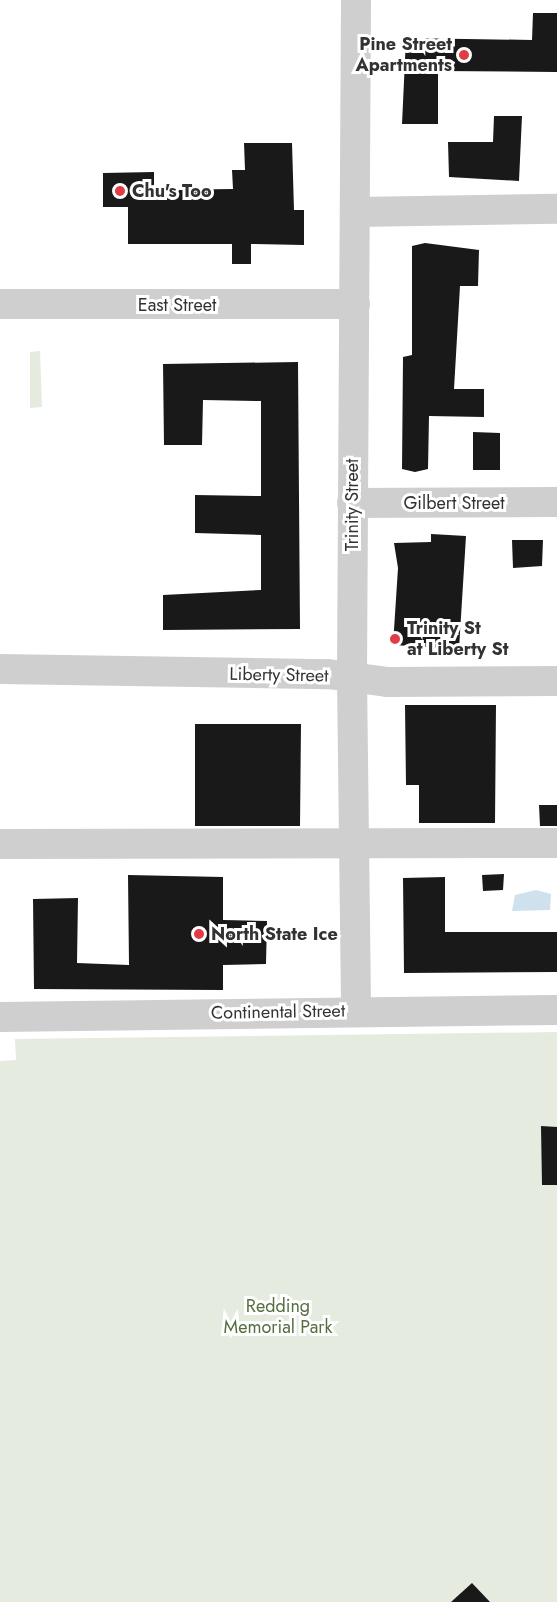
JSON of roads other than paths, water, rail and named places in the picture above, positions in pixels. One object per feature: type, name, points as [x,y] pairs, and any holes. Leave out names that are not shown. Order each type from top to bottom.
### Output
[{"type":"street","name":"Trinity Street","points":[[356,0],[352,503],[356,1010]]},
{"type":"street","points":[[356,212],[557,209]]},
{"type":"street","name":"East Street","points":[[0,304],[355,304]]},
{"type":"street","name":"Gilbert Street","points":[[352,503],[557,502]]},
{"type":"street","name":"Liberty Street","points":[[0,669],[352,677],[387,682],[557,681]]},
{"type":"street","points":[[0,843],[557,843]]},
{"type":"street","name":"Continental Street","points":[[0,1017],[356,1010],[557,1010]]},
{"type":"water","points":[[536,890],[551,894],[550,910],[512,911],[515,895]]},
{"type":"place","name":"Pine Street Apartments","points":[[464,55]]},
{"type":"place","name":"Chu's Too","points":[[120,191]]},
{"type":"place","name":"Trinity St at Liberty St","points":[[395,639]]},
{"type":"place","name":"North State Ice","points":[[199,934]]},
{"type":"park label","name":"Redding Memorial Park","points":[[278,1317]]}]
